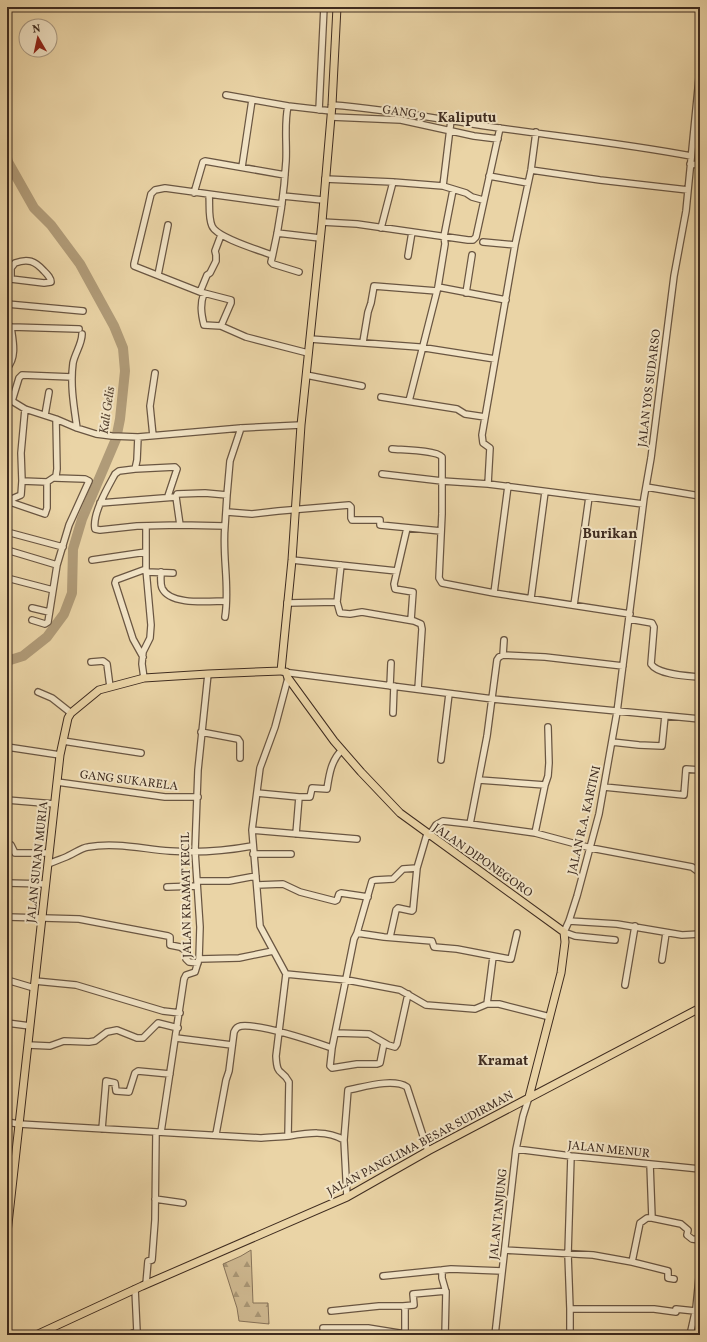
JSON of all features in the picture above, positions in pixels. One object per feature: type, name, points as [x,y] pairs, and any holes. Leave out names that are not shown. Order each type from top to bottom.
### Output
[{"type":"main road","points":[[71,713],[99,690],[144,678],[208,674],[285,674],[287,603],[292,560],[294,510],[308,353],[322,222],[324,179],[331,111],[337,7]]},
{"type":"main road","name":"JALAN DIPONEGORO","points":[[285,674],[342,750],[400,813],[428,835],[564,932]]},
{"type":"main road","name":"JALAN SUNAN MURIA","points":[[7,1233],[60,755],[68,718],[71,713]]},
{"type":"main road","points":[[529,1097],[564,958],[564,932]]},
{"type":"main road","name":"JALAN PANGLIMA BESAR SUDIRMAN","points":[[36,1335],[146,1284],[347,1197],[428,1151],[700,1008]]},
{"type":"street","points":[[319,110],[324,7]]},
{"type":"street","name":"JALAN YOS SUDARSO","points":[[617,712],[674,276],[686,211],[700,68]]},
{"type":"street","points":[[226,95],[319,110],[331,111],[363,107],[660,150],[691,156]]},
{"type":"street","points":[[242,167],[252,100]]},
{"type":"street","points":[[288,106],[286,115],[285,175],[283,196],[271,262],[273,264],[299,272]]},
{"type":"street","name":"GANG 9","points":[[331,111],[401,120],[474,136],[498,139]]},
{"type":"street","points":[[443,186],[451,120]]},
{"type":"street","points":[[322,222],[357,224],[472,240],[476,237],[500,128]]},
{"type":"street","points":[[488,484],[490,448],[483,443],[482,440],[485,417],[515,245],[531,170],[536,132]]},
{"type":"street","points":[[194,193],[204,161],[285,175]]},
{"type":"street","points":[[690,164],[700,165]]},
{"type":"street","points":[[531,170],[600,180],[688,190]]},
{"type":"street","points":[[489,176],[528,183]]},
{"type":"street","points":[[324,179],[443,186],[483,200]]},
{"type":"street","points":[[381,228],[393,182]]},
{"type":"street","points":[[222,326],[232,301],[202,292],[136,268],[134,264],[151,194],[155,190],[165,188],[282,204]]},
{"type":"street","points":[[408,401],[437,289],[445,244],[444,236],[453,190]]},
{"type":"street","points":[[209,194],[211,224],[214,230],[221,235],[272,255]]},
{"type":"street","points":[[283,196],[323,200]]},
{"type":"street","points":[[158,275],[168,225]]},
{"type":"street","points":[[408,256],[412,232]]},
{"type":"street","points":[[276,233],[320,238]]},
{"type":"street","points":[[221,235],[215,251],[216,261],[210,273],[207,275],[202,292],[201,309],[204,324],[222,326],[246,337],[308,353]]},
{"type":"street","points":[[483,242],[515,245]]},
{"type":"street","points":[[466,293],[472,255]]},
{"type":"street","points":[[31,261],[39,265],[50,277],[52,282],[44,283],[9,279],[15,263],[31,261]]},
{"type":"street","points":[[363,342],[374,286],[437,289],[506,300]]},
{"type":"street","points":[[7,304],[83,311]]},
{"type":"street","points":[[7,368],[10,356],[9,326],[80,331],[82,338],[73,361],[72,377],[77,428]]},
{"type":"street","points":[[310,339],[422,347],[495,359]]},
{"type":"street","points":[[153,436],[150,406],[155,373]]},
{"type":"street","points":[[72,377],[22,375],[19,378],[10,400],[25,409],[46,415],[77,428],[96,434],[112,436],[138,437],[241,428],[301,425]]},
{"type":"street","points":[[306,375],[362,386]]},
{"type":"street","points":[[46,415],[49,392]]},
{"type":"street","points":[[381,397],[457,409],[465,414],[485,417]]},
{"type":"street","points":[[7,501],[22,495],[21,453],[25,409]]},
{"type":"street","points":[[22,481],[47,482],[56,476],[58,469],[56,419]]},
{"type":"street","points":[[224,617],[226,601],[225,526],[230,461],[241,428]]},
{"type":"street","points":[[135,469],[138,437]]},
{"type":"street","points":[[392,449],[432,453],[440,455],[442,458],[440,578],[442,583],[494,593],[574,605],[652,622],[654,628],[651,664],[654,669],[700,677]]},
{"type":"street","points":[[168,496],[177,469],[175,467],[119,471],[115,474],[100,503],[94,525],[96,529],[100,530],[146,526],[225,526]]},
{"type":"street","points":[[382,474],[442,481],[508,486],[643,504]]},
{"type":"street","points":[[32,620],[47,623],[58,565],[69,525],[89,482],[85,479],[54,478]]},
{"type":"street","points":[[7,501],[45,514],[48,504],[47,482]]},
{"type":"street","points":[[494,593],[508,486]]},
{"type":"street","points":[[646,487],[700,496]]},
{"type":"street","points":[[530,598],[545,492]]},
{"type":"street","points":[[100,503],[168,496],[176,497],[177,494],[184,493],[227,495]]},
{"type":"street","points":[[176,497],[180,525]]},
{"type":"street","points":[[574,605],[589,497]]},
{"type":"street","points":[[227,512],[252,514],[349,506],[351,507],[352,520],[380,520],[380,525],[441,531]]},
{"type":"street","points":[[144,678],[143,652],[150,638],[151,625],[146,571],[146,526]]},
{"type":"street","points":[[407,528],[394,584],[395,589],[413,592],[411,620]]},
{"type":"street","points":[[7,532],[63,547]]},
{"type":"street","points":[[7,550],[58,565]]},
{"type":"street","points":[[92,560],[146,552]]},
{"type":"street","points":[[292,560],[398,571]]},
{"type":"street","points":[[340,565],[338,611],[342,614],[362,612],[411,620],[419,622],[422,626],[418,689]]},
{"type":"street","points":[[143,657],[133,639],[116,580],[146,571],[173,573]]},
{"type":"street","points":[[161,572],[161,586],[163,590],[174,599],[194,601],[226,601]]},
{"type":"street","points":[[7,578],[53,590]]},
{"type":"street","points":[[287,603],[338,602]]},
{"type":"street","points":[[32,608],[49,612]]},
{"type":"street","points":[[503,655],[504,640]]},
{"type":"street","points":[[470,824],[493,699],[497,660],[499,657],[503,655],[545,657],[624,666]]},
{"type":"street","points":[[91,662],[103,661],[107,664],[110,687]]},
{"type":"street","points":[[391,663],[393,713]]},
{"type":"street","name":"JALAN KRAMAT KECIL","points":[[146,1284],[148,1261],[152,1260],[155,1220],[154,1199],[159,1132],[178,1028],[184,979],[186,975],[195,972],[198,961],[200,927],[195,851],[198,770],[208,674]]},
{"type":"street","points":[[288,1136],[289,1082],[287,1077],[281,1074],[277,1069],[278,1032],[286,974],[260,926],[252,846],[252,830],[260,768],[275,727],[285,674],[493,699],[700,719]]},
{"type":"street","points":[[38,692],[50,697],[71,713]]},
{"type":"street","points":[[441,760],[449,694]]},
{"type":"street","name":"JALAN R.A. KARTINI","points":[[564,932],[570,921],[600,814],[617,712]]},
{"type":"street","points":[[612,742],[662,746],[665,716]]},
{"type":"street","points":[[535,833],[548,776],[548,727]]},
{"type":"street","points":[[201,732],[238,739],[240,742],[240,758]]},
{"type":"street","points":[[63,741],[141,753]]},
{"type":"street","points":[[7,747],[60,755]]},
{"type":"street","points":[[257,792],[310,797],[312,788],[327,789],[334,761],[342,750]]},
{"type":"street","points":[[604,787],[684,795],[686,769],[700,770]]},
{"type":"street","points":[[479,780],[545,785]]},
{"type":"street","name":"GANG SUKARELA","points":[[57,782],[165,797],[198,797]]},
{"type":"street","points":[[296,834],[299,797]]},
{"type":"street","points":[[7,800],[55,804]]},
{"type":"street","points":[[390,938],[396,910],[398,908],[412,911],[414,910],[417,868],[428,835],[436,825],[443,821],[535,833],[591,848],[692,867],[700,872]]},
{"type":"street","points":[[252,830],[358,839]]},
{"type":"street","points":[[7,844],[11,845],[15,853],[49,853]]},
{"type":"street","points":[[48,864],[86,847],[132,846],[170,851],[224,851],[252,846]]},
{"type":"street","points":[[254,854],[291,854]]},
{"type":"street","points":[[384,1043],[380,1063],[358,1064],[332,1068],[330,1066],[332,1048],[347,980],[354,939],[372,881],[393,880],[402,869],[417,868]]},
{"type":"street","points":[[167,887],[229,881],[256,876]]},
{"type":"street","points":[[7,883],[46,884]]},
{"type":"street","points":[[257,884],[283,884],[300,892],[335,902],[341,893],[368,897]]},
{"type":"street","points":[[7,917],[78,919],[168,936],[170,937],[170,945],[180,947],[185,950],[186,959],[189,962],[239,958],[273,951]]},
{"type":"street","points":[[570,921],[635,926],[682,935],[700,934]]},
{"type":"street","points":[[625,985],[635,926]]},
{"type":"street","points":[[564,932],[575,936],[615,940]]},
{"type":"street","points":[[357,933],[390,938],[432,941],[434,947],[457,949],[493,957],[512,959],[517,933]]},
{"type":"street","points":[[662,960],[666,933]]},
{"type":"street","points":[[487,1004],[493,957]]},
{"type":"street","points":[[286,974],[347,980],[400,990],[426,1005],[475,1009],[487,1004],[499,1004],[550,1017]]},
{"type":"street","points":[[7,980],[34,984],[76,985],[163,1010],[180,1013]]},
{"type":"street","points":[[335,1033],[369,1034],[392,1047],[396,1046],[408,994]]},
{"type":"street","points":[[7,1023],[30,1026]]},
{"type":"street","points":[[28,1045],[50,1046],[64,1041],[95,1041],[107,1032],[117,1030],[137,1038],[143,1038],[158,1023],[178,1028]]},
{"type":"street","points":[[216,1134],[229,1071],[234,1032],[236,1028],[240,1026],[255,1027],[278,1032],[332,1048]]},
{"type":"street","points":[[176,1038],[232,1045]]},
{"type":"street","points":[[102,1129],[106,1081],[115,1083],[116,1091],[129,1092],[135,1073],[138,1071],[170,1074]]},
{"type":"street","points":[[347,1197],[344,1140],[348,1090],[366,1086],[397,1083],[407,1087],[428,1151]]},
{"type":"street","name":"JALAN TANJUNG","points":[[495,1335],[516,1148],[529,1097]]},
{"type":"street","points":[[7,1122],[18,1124],[257,1137],[323,1133],[344,1140]]},
{"type":"street","name":"JALAN MENUR","points":[[516,1148],[571,1156],[700,1169]]},
{"type":"street","points":[[570,1335],[568,1254],[571,1156]]},
{"type":"street","points":[[650,1164],[652,1218]]},
{"type":"street","points":[[154,1199],[183,1203]]},
{"type":"street","points":[[632,1262],[640,1223],[647,1218],[681,1224],[688,1230],[687,1236],[692,1239],[700,1240]]},
{"type":"street","points":[[505,1250],[593,1255],[632,1262],[668,1271],[668,1278],[674,1279]]},
{"type":"street","points":[[690,1335],[697,1308],[700,1268]]},
{"type":"street","points":[[382,1276],[451,1269],[502,1271]]},
{"type":"street","points":[[442,1270],[442,1278],[446,1291],[445,1335]]},
{"type":"street","points":[[133,1335],[133,1333],[137,1332],[135,1289]]},
{"type":"street","points":[[331,1311],[379,1306],[414,1306],[413,1294],[446,1291]]},
{"type":"street","points":[[323,1328],[368,1328],[405,1334],[405,1309],[403,1306]]},
{"type":"street","points":[[570,1309],[654,1309],[676,1312],[676,1308],[697,1308]]},
{"type":"green space","points":[[251,1250],[253,1303],[268,1303],[269,1324],[239,1321],[237,1308],[223,1264]]},
{"type":"waterway","name":"Kali Gelis","points":[[7,158],[34,208],[51,225],[80,264],[114,326],[123,348],[125,371],[120,419],[116,439],[82,519],[73,549],[72,593],[64,614],[47,637],[23,656],[7,661]]},
{"type":"district","name":"Kaliputu","points":[[467,117]]},
{"type":"district","name":"Burikan","points":[[610,533]]},
{"type":"district","name":"Kramat","points":[[503,1060]]}]
